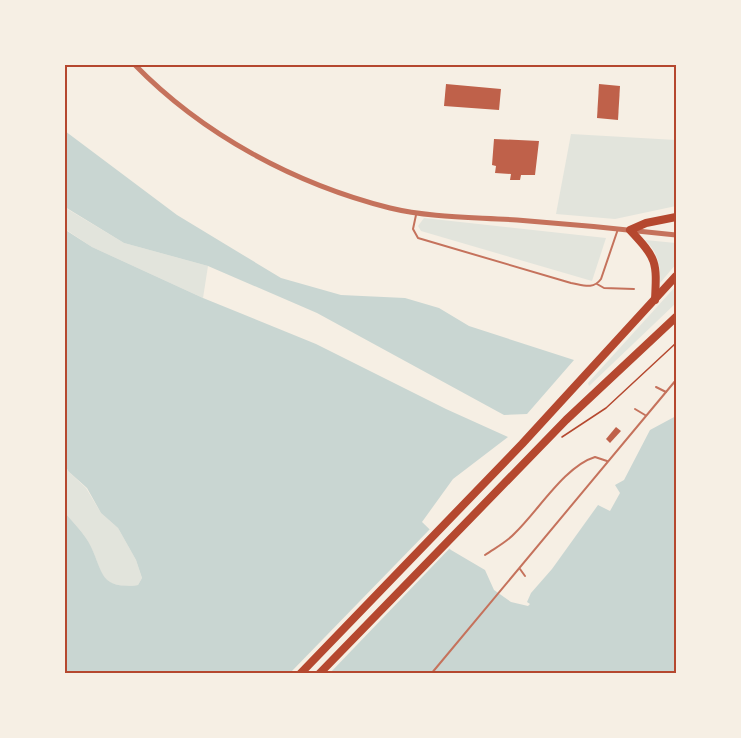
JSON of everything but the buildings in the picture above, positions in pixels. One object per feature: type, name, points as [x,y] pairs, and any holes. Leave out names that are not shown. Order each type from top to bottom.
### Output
[{"type":"highway","points":[[656,300],[655,262],[649,250],[630,230],[676,217]]},
{"type":"highway","points":[[300,674],[522,444],[676,276]]},
{"type":"highway","points":[[319,674],[566,420],[676,317]]},
{"type":"street","points":[[134,64],[179,104],[214,130],[267,163],[311,182],[390,208],[676,234]]},
{"type":"lane","points":[[417,212],[413,229],[418,238],[571,283],[590,286],[597,284],[604,274],[618,230]]},
{"type":"lane","points":[[597,284],[604,288],[634,289]]},
{"type":"lane","points":[[431,674],[676,381]]},
{"type":"lane","points":[[656,387],[666,392]]},
{"type":"lane","points":[[635,409],[646,416]]},
{"type":"lane","points":[[485,555],[516,533],[562,481],[582,463],[595,457],[608,462]]},
{"type":"lane","points":[[519,568],[525,576]]},
{"type":"path","points":[[562,437],[606,408],[676,343]]},
{"type":"shaded area","points":[[65,131],[177,215],[281,278],[341,295],[405,298],[439,308],[469,326],[574,360],[527,414],[504,415],[317,313],[208,266],[124,243],[65,207]]},
{"type":"shaded area","points":[[571,134],[676,140],[676,206],[615,219],[556,214]]},
{"type":"shaded area","points":[[64,207],[124,243],[208,266],[203,298],[92,247],[65,229]]},
{"type":"shaded area","points":[[424,218],[606,238],[592,281],[421,231],[418,226]]},
{"type":"shaded area","points":[[64,229],[92,247],[203,298],[316,344],[446,409],[508,437],[453,479],[422,522],[451,550],[485,570],[494,590],[511,602],[528,606],[530,604],[527,602],[531,593],[552,569],[598,505],[610,511],[620,493],[615,485],[624,480],[650,430],[676,416],[676,673],[65,673],[65,513],[86,538],[107,580],[124,586],[138,585],[142,578],[136,560],[118,528],[101,513],[87,488],[68,471],[65,464]]},
{"type":"shaded area","points":[[645,240],[676,243],[676,264],[660,283],[658,260],[653,249]]},
{"type":"shaded area","points":[[676,286],[676,303],[589,386],[588,383]]},
{"type":"shaded area","points":[[64,464],[86,488],[101,513],[118,528],[136,560],[142,578],[138,585],[124,586],[107,580],[86,538],[65,513]]},
{"type":"pier","points":[[430,529],[450,548],[329,674],[290,673]]}]
